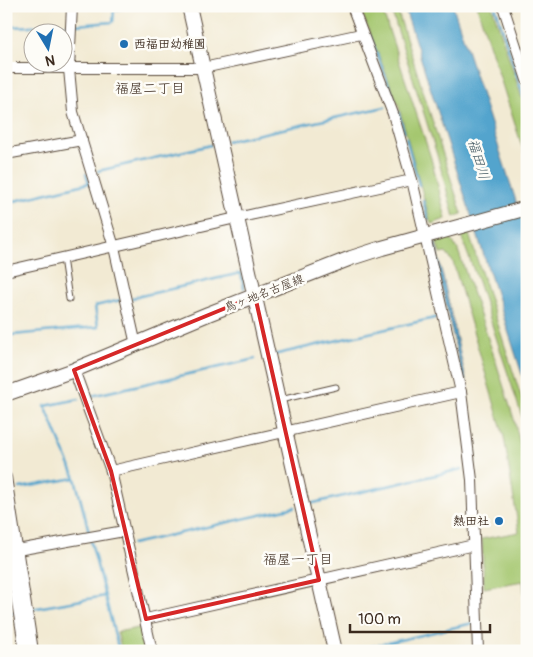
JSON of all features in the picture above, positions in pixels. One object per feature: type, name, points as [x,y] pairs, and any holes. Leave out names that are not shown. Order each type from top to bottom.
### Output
[{"type":"street","points":[[71,22],[72,6]]},
{"type":"street","points":[[189,6],[335,651]]},
{"type":"street","points":[[352,6],[361,34],[393,114],[412,180],[461,392],[472,480],[478,651]]},
{"type":"street","points":[[503,6],[527,80]]},
{"type":"street","points":[[72,69],[203,68],[361,34]]},
{"type":"street","points":[[515,42],[527,40]]},
{"type":"street","points":[[6,68],[22,68]]},
{"type":"street","points":[[69,72],[73,112],[114,247],[136,345]]},
{"type":"street","points":[[6,154],[82,140]]},
{"type":"street","points":[[6,271],[412,180]]},
{"type":"street","name":"鳥ヶ地名古屋線","points":[[6,394],[74,370],[208,314],[351,258],[458,226],[527,208]]},
{"type":"street","points":[[74,370],[112,471],[152,651]]},
{"type":"street","points":[[112,471],[285,430],[461,392]]},
{"type":"street","points":[[6,477],[11,551],[25,651]]},
{"type":"street","points":[[11,551],[124,531]]},
{"type":"street","points":[[6,534],[33,651]]},
{"type":"street","points":[[146,619],[474,545]]},
{"type":"lane","points":[[63,258],[69,299]]},
{"type":"lane","points":[[278,400],[336,387]]},
{"type":"highlighted area","points":[[255,296],[319,580],[146,619],[111,471],[74,370]]},
{"type":"green space","points":[[359,6],[381,6],[431,158],[446,219],[431,224],[398,104]]},
{"type":"green space","points":[[390,6],[396,6],[462,214],[454,217],[437,155]]},
{"type":"green space","points":[[477,6],[492,6],[527,114],[527,162]]},
{"type":"green space","points":[[468,231],[527,415],[527,436],[478,282],[460,233]]},
{"type":"green space","points":[[449,236],[458,250],[496,362],[514,419],[525,465],[527,618],[523,581],[484,588],[482,539],[519,532],[504,437],[453,262],[446,253],[440,254],[436,239]]},
{"type":"green space","points":[[143,627],[148,651],[122,651],[117,632]]},
{"type":"water","name":"福田川","points":[[404,6],[453,6],[527,235],[527,390]]},
{"type":"water","points":[[435,242],[466,380],[463,380],[432,243]]},
{"type":"waterway","points":[[75,25],[113,22],[114,10],[132,6]]},
{"type":"waterway","points":[[495,6],[527,107]]},
{"type":"waterway","points":[[6,27],[22,26]]},
{"type":"waterway","points":[[370,36],[394,99]]},
{"type":"waterway","points":[[227,141],[385,107]]},
{"type":"waterway","points":[[398,112],[404,132]]},
{"type":"waterway","points":[[406,138],[419,185]]},
{"type":"waterway","points":[[98,171],[211,145]]},
{"type":"waterway","points":[[6,203],[89,183],[86,174]]},
{"type":"waterway","points":[[423,201],[428,219]]},
{"type":"waterway","points":[[132,298],[241,273],[244,288]]},
{"type":"waterway","points":[[12,335],[98,327],[95,306],[121,300]]},
{"type":"waterway","points":[[273,355],[439,317]]},
{"type":"waterway","points":[[91,396],[255,359]]},
{"type":"waterway","points":[[79,399],[45,406],[75,478],[89,532]]},
{"type":"waterway","points":[[309,504],[462,469]]},
{"type":"waterway","points":[[20,488],[75,478]]},
{"type":"waterway","points":[[132,544],[295,507]]},
{"type":"waterway","points":[[91,542],[119,651]]},
{"type":"waterway","points":[[31,609],[105,596]]},
{"type":"waterway","points":[[6,614],[15,612]]},
{"type":"waterway","points":[[353,651],[473,623]]},
{"type":"place","name":"西福田幼稚園","points":[[124,44]]},
{"type":"place","name":"熱田社","points":[[499,521]]},
{"type":"district","name":"福屋二丁目","points":[[150,88]]},
{"type":"district","name":"福屋一丁目","points":[[298,559]]}]
